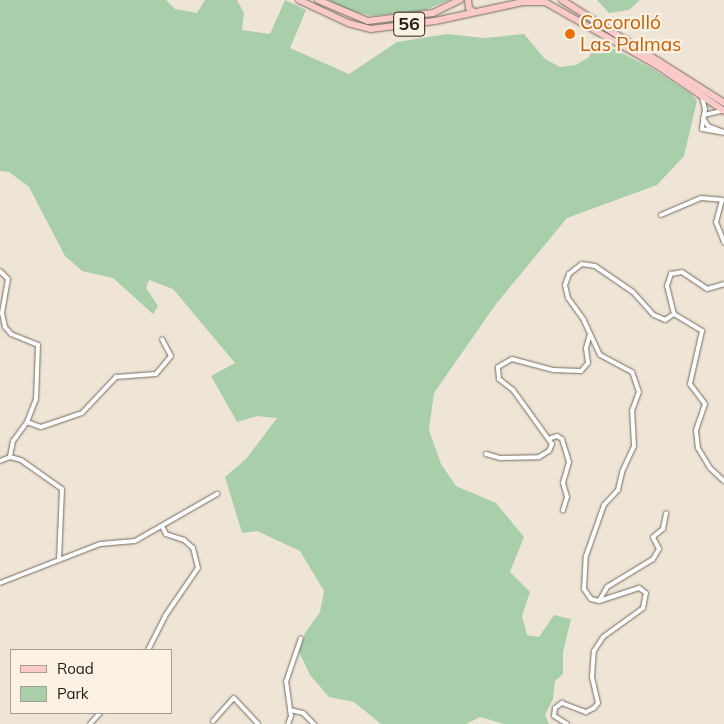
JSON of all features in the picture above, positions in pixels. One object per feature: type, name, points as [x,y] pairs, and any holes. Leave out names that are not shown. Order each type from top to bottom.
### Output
[{"type":"main road","name":"56","points":[[300,0],[348,23],[366,29],[435,21],[524,1],[545,2],[562,9],[723,111]]},
{"type":"main road","name":"56","points":[[318,0],[368,21],[425,15],[460,0]]},
{"type":"main road","points":[[468,0],[469,8],[474,12]]},
{"type":"main road","points":[[562,0],[724,103]]},
{"type":"street","points":[[574,0],[577,11]]},
{"type":"street","points":[[702,97],[706,125],[724,133]]},
{"type":"street","points":[[704,117],[723,111]]},
{"type":"street","points":[[661,215],[701,198],[723,199],[716,222],[724,242]]},
{"type":"street","points":[[567,724],[554,716],[555,708],[562,703],[586,712],[594,708],[598,703],[592,677],[594,650],[603,637],[639,612],[646,601],[646,593],[639,588],[599,601],[586,594],[584,564],[604,505],[618,490],[622,472],[634,446],[632,411],[640,392],[632,372],[600,355],[566,291],[572,270],[582,264],[595,266],[633,292],[657,318],[668,320],[674,314]]},
{"type":"street","points":[[0,271],[8,279],[2,313],[6,327],[11,334],[38,345],[36,399],[27,422],[14,441],[10,457]]},
{"type":"street","points":[[724,284],[707,289],[682,272],[671,274],[667,286],[674,314],[684,323],[702,331],[690,384],[705,404],[696,430],[698,448],[710,468],[724,481]]},
{"type":"street","points":[[486,454],[500,458],[539,457],[549,451],[550,438],[537,424],[513,390],[499,379],[498,366],[512,359],[552,370],[581,371],[588,363],[586,348],[590,334]]},
{"type":"street","points":[[27,422],[41,427],[82,413],[116,377],[156,374],[172,356],[162,339]]},
{"type":"street","points":[[550,438],[557,436],[562,439],[568,462],[562,483],[567,497],[563,510]]},
{"type":"street","points":[[0,461],[10,457],[21,460],[62,489],[59,560]]},
{"type":"street","points":[[0,583],[100,544],[136,541],[217,494]]},
{"type":"street","points":[[599,601],[607,587],[653,559],[659,549],[653,537],[663,528],[666,513]]},
{"type":"street","points":[[148,649],[165,616],[198,568],[193,548],[184,540],[166,534],[162,526]]},
{"type":"street","points":[[288,724],[290,710],[286,682],[301,638]]},
{"type":"street","points":[[213,720],[234,698],[258,724]]},
{"type":"street","points":[[290,710],[303,713],[314,724]]},
{"type":"street","points":[[90,724],[99,714]]},
{"type":"green space","points":[[0,0],[166,0],[175,9],[197,13],[205,0],[237,0],[244,13],[242,30],[270,34],[285,0],[306,10],[290,48],[349,74],[397,42],[447,34],[484,38],[524,34],[545,59],[560,67],[576,65],[589,57],[596,40],[653,69],[691,94],[697,101],[684,156],[657,185],[567,218],[496,304],[434,393],[429,430],[441,464],[456,486],[496,503],[524,537],[510,572],[530,592],[522,616],[527,635],[539,637],[554,615],[571,619],[563,652],[563,674],[555,681],[553,699],[545,715],[549,724],[504,724],[480,717],[466,724],[381,724],[354,702],[329,697],[310,675],[299,652],[305,633],[320,612],[324,591],[300,551],[257,531],[242,533],[225,477],[246,459],[277,418],[257,416],[237,422],[211,376],[235,363],[173,289],[149,280],[146,288],[158,306],[153,314],[113,278],[82,271],[65,256],[29,187],[9,172],[0,171]]},
{"type":"green space","points":[[327,0],[449,0],[425,10],[372,16],[347,10]]},
{"type":"green space","points":[[597,0],[640,0],[629,10],[609,13]]},
{"type":"place","name":"Cocorolló Las Palmas","points":[[570,34]]}]
